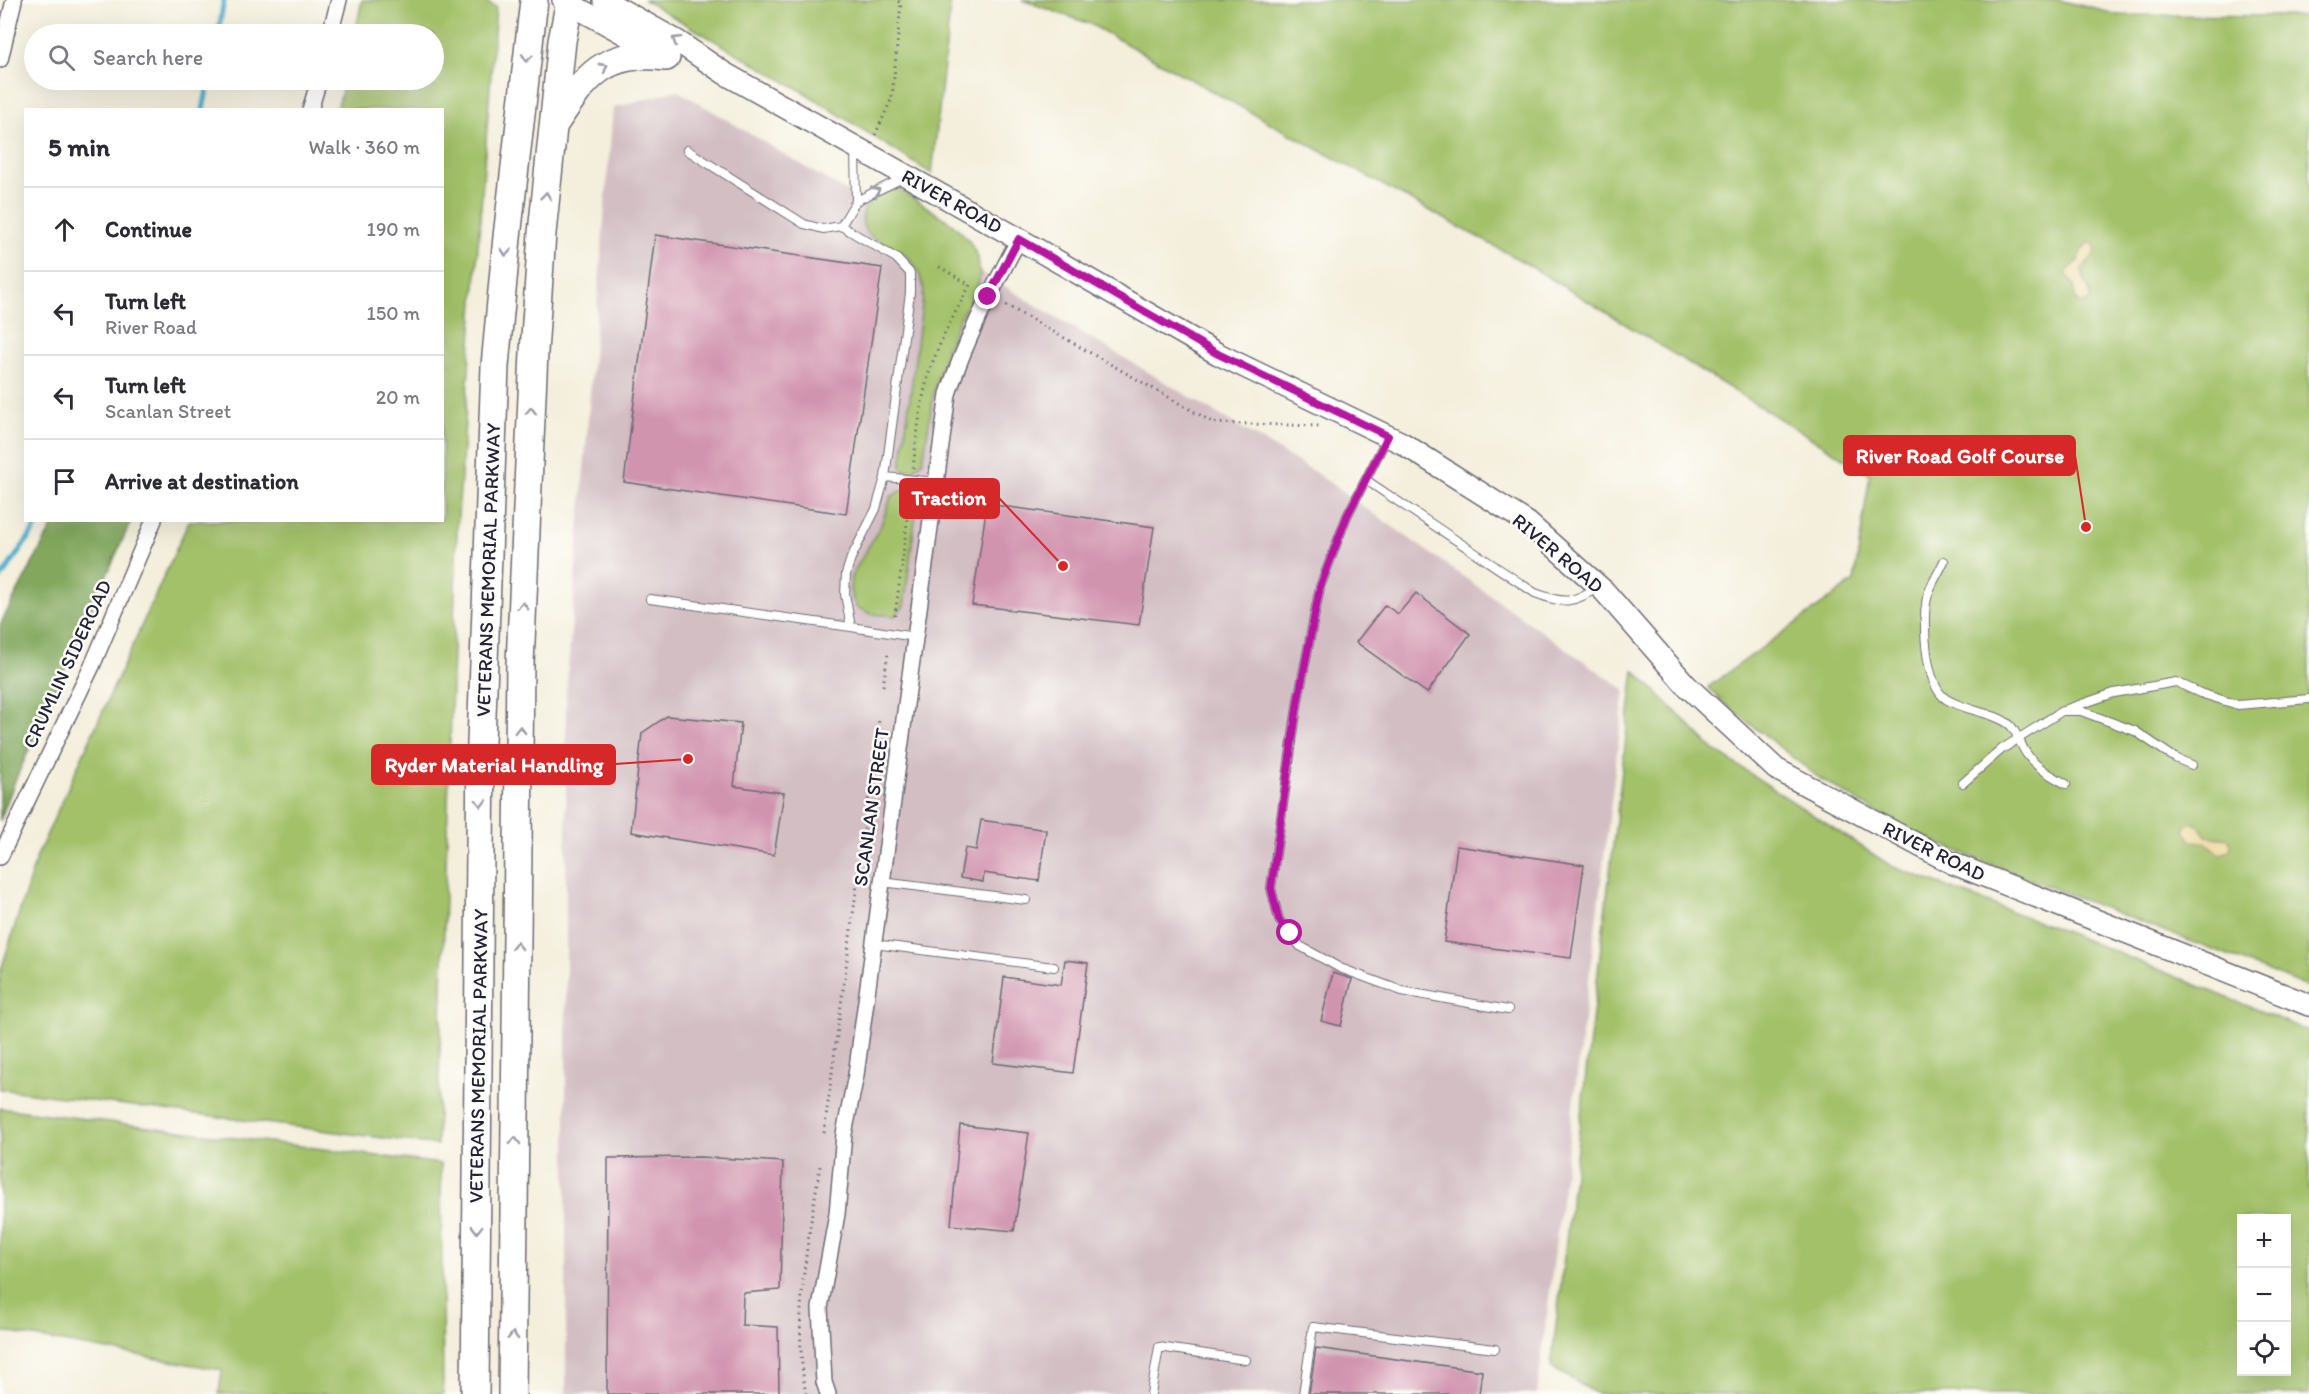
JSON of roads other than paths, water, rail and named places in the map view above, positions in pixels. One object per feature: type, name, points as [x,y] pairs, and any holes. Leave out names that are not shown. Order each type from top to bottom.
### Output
[{"type":"highway","name":"VETERANS MEMORIAL PARKWAY","points":[[475,1394],[481,743],[495,366],[534,0]]},
{"type":"highway","name":"VETERANS MEMORIAL PARKWAY","points":[[512,1394],[520,664],[534,352],[542,233],[567,1]]},
{"type":"highway","points":[[553,126],[583,82],[606,65],[629,56],[643,54],[666,57]]},
{"type":"street","points":[[0,60],[14,0]]},
{"type":"street","points":[[333,24],[339,0]]},
{"type":"street","name":"RIVER ROAD","points":[[604,0],[677,40],[724,73],[1218,354],[1402,443],[1528,523],[1599,586],[1686,685],[1776,769],[1952,863],[2309,1005]]},
{"type":"street","name":"RIVER ROAD","points":[[567,1],[666,57],[724,73]]},
{"type":"street","points":[[311,108],[316,90]]},
{"type":"street","name":"SCANLAN STREET","points":[[828,1394],[824,1382],[820,1308],[837,1214],[844,1134],[856,1075],[948,394],[961,354],[978,316],[1019,239]]},
{"type":"street","name":"CRUMLIN SIDEROAD","points":[[0,857],[92,666],[153,522]]},
{"type":"lane","points":[[687,150],[804,224],[823,229],[841,226],[896,258],[910,273],[910,293],[885,477],[876,509],[851,558],[846,574],[845,594],[851,627]]},
{"type":"lane","points":[[841,226],[856,201],[861,150]]},
{"type":"lane","points":[[856,201],[907,176]]},
{"type":"lane","points":[[1388,436],[1347,516],[1320,587],[1298,700],[1271,888],[1279,920],[1300,946],[1340,968],[1402,991],[1508,1010]]},
{"type":"lane","points":[[885,477],[936,482]]},
{"type":"lane","points":[[1366,480],[1535,593],[1559,602],[1579,599],[1599,586]]},
{"type":"lane","points":[[1944,561],[1927,597],[1924,620],[1924,638],[1938,690],[1944,697],[1956,704],[2009,724],[2028,756],[2040,768],[2066,784]]},
{"type":"lane","points":[[651,599],[915,637]]},
{"type":"lane","points":[[1962,783],[1987,760],[2062,711],[2114,693],[2176,682],[2200,693],[2238,705],[2309,699]]},
{"type":"lane","points":[[2062,711],[2081,711],[2135,731],[2175,758],[2192,765]]},
{"type":"lane","points":[[882,882],[1026,900]]},
{"type":"lane","points":[[874,944],[1054,967]]},
{"type":"lane","points":[[1303,1394],[1313,1327],[1495,1349]]},
{"type":"lane","points":[[1151,1394],[1159,1347],[1246,1360]]},
{"type":"waterway","points":[[220,24],[224,0]]},
{"type":"waterway","points":[[203,108],[207,90]]},
{"type":"waterway","points":[[0,579],[40,522]]},
{"type":"place","name":"River Road Golf Course","points":[[2086,527]]},
{"type":"place","name":"Traction","points":[[1063,566]]},
{"type":"place","name":"Ryder Material Handling","points":[[688,759]]}]
